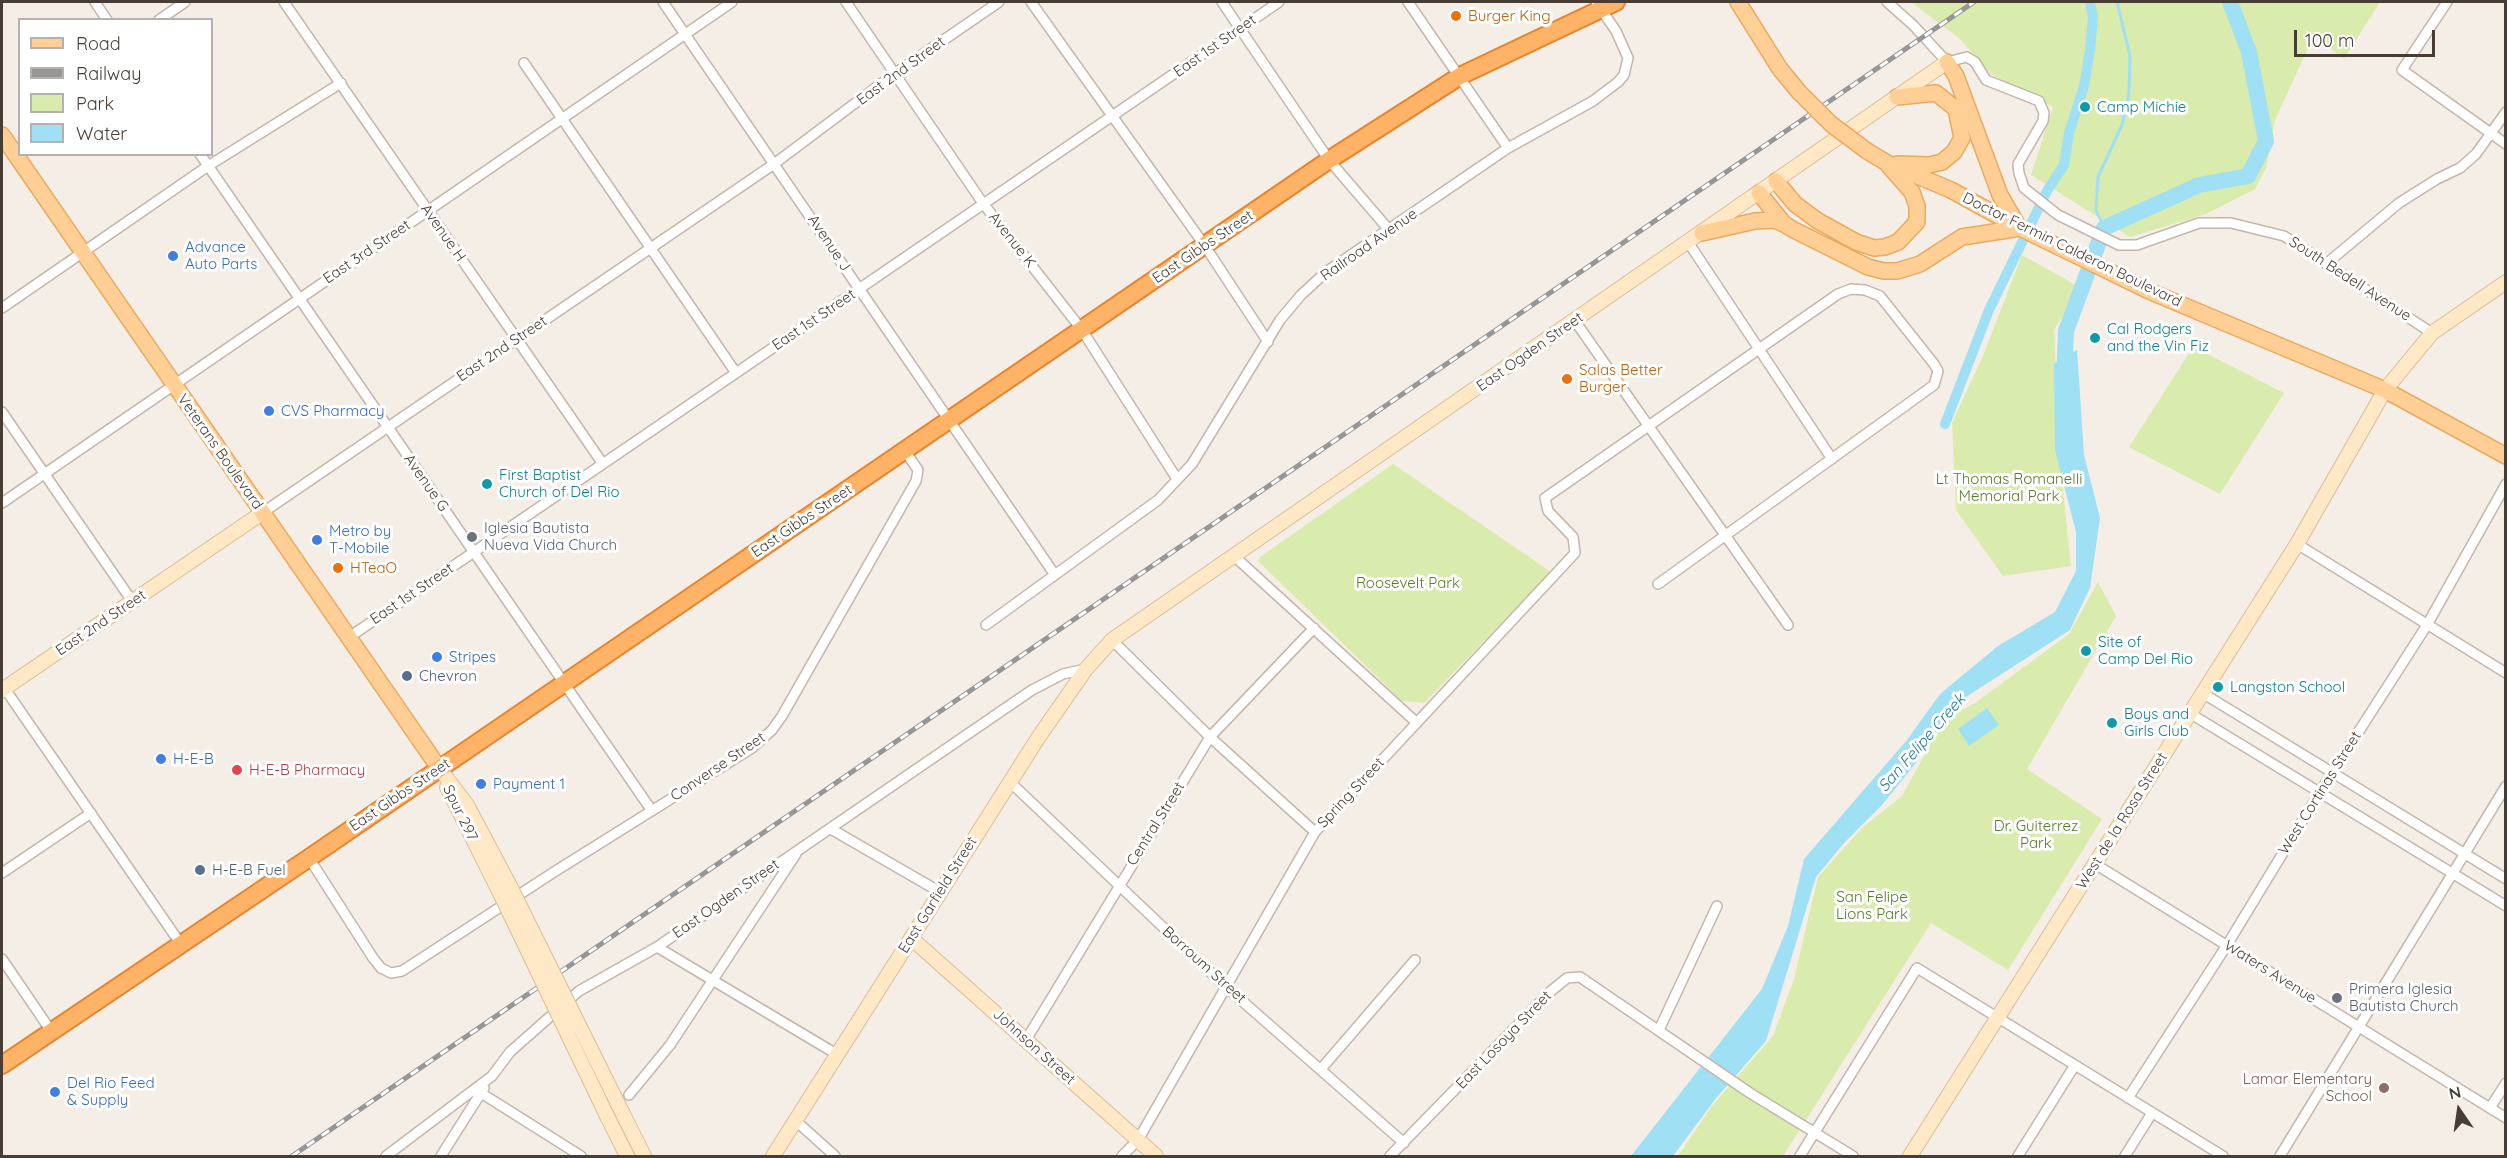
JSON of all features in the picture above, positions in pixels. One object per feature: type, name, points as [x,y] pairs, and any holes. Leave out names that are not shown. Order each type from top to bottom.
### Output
[{"type":"highway","name":"East Gibbs Street","points":[[2,1065],[309,858],[1329,160],[1460,76],[1598,5],[1616,2]]},
{"type":"main road","name":"Doctor Fermin Calderon Boulevard","points":[[1738,2],[1780,69],[1831,124],[1887,163],[1951,190],[2020,228],[2149,291],[2385,390],[2505,456]]},
{"type":"main road","name":"East Ogden Street","points":[[1112,640],[1947,62]]},
{"type":"main road","points":[[1702,233],[1755,221],[1774,220],[1868,267],[1897,271],[1920,264],[1962,237],[2020,228],[2000,195],[1960,86],[1947,62]]},
{"type":"main road","points":[[1887,163],[1929,165],[1942,162],[1954,152],[1962,138],[1956,109],[1936,93],[1897,97]]},
{"type":"main road","name":"Veterans Boulevard","points":[[2,135],[439,768]]},
{"type":"main road","points":[[1776,182],[1796,204],[1818,221],[1856,242],[1874,248],[1885,247],[1899,242],[1917,222],[1917,206],[1911,192],[1887,163]]},
{"type":"main road","points":[[1759,193],[1784,224]]},
{"type":"main road","name":"West de la Rosa Street","points":[[1910,1156],[2204,694],[2296,544],[2385,390],[2432,333],[2505,282]]},
{"type":"main road","name":"East 2nd Street","points":[[3,687],[262,513]]},
{"type":"main road","name":"East Garfield Street","points":[[774,1156],[1009,781],[1086,669],[1112,640]]},
{"type":"main road","name":"Spur 297","points":[[439,768],[467,805],[627,1156]]},
{"type":"main road","name":"Spur 297","points":[[507,892],[644,1156]]},
{"type":"main road","name":"Johnson Street","points":[[911,938],[1156,1156]]},
{"type":"street","points":[[95,2],[106,18]]},
{"type":"street","points":[[162,18],[184,2]]},
{"type":"street","name":"Avenue H","points":[[284,2],[603,464]]},
{"type":"street","name":"Avenue J","points":[[663,2],[1054,575]]},
{"type":"street","name":"East 3rd Street","points":[[2,503],[732,2]]},
{"type":"street","name":"Avenue K","points":[[846,2],[982,202],[1082,330],[1177,479]]},
{"type":"street","name":"East 2nd Street","points":[[262,513],[774,164],[894,74],[999,2]]},
{"type":"street","points":[[1031,2],[1114,116],[1269,342]]},
{"type":"street","points":[[1222,2],[1329,160],[1390,231]]},
{"type":"street","name":"East 1st Street","points":[[348,638],[860,289],[982,202],[1114,116],[1279,2]]},
{"type":"street","points":[[1408,2],[1508,148]]},
{"type":"street","points":[[1887,2],[1913,25],[1947,62]]},
{"type":"street","points":[[2447,2],[2402,70],[2505,144]]},
{"type":"street","name":"Railroad Avenue","points":[[986,625],[1158,500],[1192,464],[1269,342],[1280,320],[1326,272],[1390,231],[1508,148],[1593,101],[1624,75],[1628,58],[1616,31],[1598,5]]},
{"type":"street","name":"South Bedell Avenue","points":[[1947,62],[1967,57],[1975,62],[1986,80],[2031,95],[2043,107],[2043,121],[2018,164],[2020,181],[2033,196],[2075,223],[2119,245],[2137,245],[2199,223],[2231,223],[2284,236],[2432,333]]},
{"type":"street","points":[[524,63],[736,373]]},
{"type":"street","points":[[2,308],[208,166],[340,83]]},
{"type":"street","points":[[2326,264],[2399,203],[2437,178],[2460,168],[2491,135],[2505,112]]},
{"type":"street","name":"Avenue G","points":[[201,156],[652,811]]},
{"type":"street","points":[[1688,242],[1832,459]]},
{"type":"street","points":[[1648,426],[1839,294],[1851,289],[1865,290],[1880,296],[1938,371],[1934,385],[1658,584]]},
{"type":"street","points":[[1575,321],[1788,625]]},
{"type":"street","points":[[2,412],[132,601]]},
{"type":"street","name":"Spring Street","points":[[1122,1156],[1138,1140],[1315,832],[1575,554],[1574,537],[1548,511],[1545,498],[1648,426]]},
{"type":"street","name":"Converse Street","points":[[309,858],[373,958],[381,968],[391,973],[414,966],[554,872],[752,748],[772,730],[916,481],[918,470],[905,451]]},
{"type":"street","name":"West Cortinas Street","points":[[2128,1098],[2227,945],[2332,772],[2427,625],[2505,484]]},
{"type":"street","points":[[2296,544],[2505,673]]},
{"type":"street","points":[[1234,555],[1417,723]]},
{"type":"street","name":"Central Street","points":[[1026,1040],[1117,886],[1210,737],[1314,628]]},
{"type":"street","points":[[1112,640],[1210,737],[1315,832]]},
{"type":"street","name":"East Ogden Street","points":[[386,1156],[492,1076],[510,1052],[579,991],[657,947],[1032,690],[1064,674],[1086,669]]},
{"type":"street","points":[[3,687],[180,943]]},
{"type":"street","points":[[2204,694],[2505,879]]},
{"type":"street","points":[[2191,714],[2505,906]]},
{"type":"street","name":"Borroum Street","points":[[1009,781],[1117,886],[1226,986],[1404,1143]]},
{"type":"street","points":[[2280,1156],[2505,786]]},
{"type":"street","points":[[2,873],[90,813]]},
{"type":"street","points":[[831,829],[940,892]]},
{"type":"street","points":[[629,1095],[670,1045],[799,850]]},
{"type":"street","name":"Waters Avenue","points":[[2095,864],[2505,1118]]},
{"type":"street","points":[[1659,1030],[1717,906]]},
{"type":"street","points":[[657,947],[838,1055]]},
{"type":"street","points":[[2,959],[51,1031]]},
{"type":"street","points":[[1321,1069],[1415,960]]},
{"type":"street","points":[[1800,1156],[1917,968],[2223,1156]]},
{"type":"street","name":"East Losoya Street","points":[[1390,1156],[1551,991],[1567,978],[1581,977],[1750,1093],[1853,1156]]},
{"type":"street","points":[[2018,1156],[2075,1065]]},
{"type":"street","points":[[441,1156],[492,1076]]},
{"type":"street","points":[[2490,1108],[2505,1083]]},
{"type":"street","points":[[481,1093],[581,1156]]},
{"type":"street","points":[[2125,1156],[2152,1113]]},
{"type":"street","points":[[796,1121],[835,1156]]},
{"type":"green space","points":[[1911,2],[2380,2],[2344,59],[2314,35],[2275,120],[2266,168],[2255,189],[2206,214],[2130,237],[2031,175],[2053,107],[1991,74],[1959,38]]},
{"type":"green space","name":"Lt Thomas Romanelli Memorial Park","points":[[2022,255],[2081,288],[2054,330],[2062,482],[2071,566],[2003,576],[1956,510],[1952,423],[1983,356]]},
{"type":"green space","points":[[2193,347],[2284,393],[2220,494],[2129,447]]},
{"type":"green space","name":"Roosevelt Park","points":[[1393,464],[1551,572],[1424,703],[1402,701],[1258,561],[1260,557]]},
{"type":"green space","name":"San Felipe Lions Park","points":[[2098,582],[2116,616],[2027,769],[2102,819],[2008,970],[1931,923],[1783,1156],[1678,1156],[1712,1106],[1773,1036],[1794,979],[1818,877],[1863,827],[1902,796],[1931,743],[1951,716],[1975,703],[2069,634]]},
{"type":"water","points":[[2077,350],[2084,455],[2100,518],[2090,588],[2070,630],[1969,695],[1939,727],[1915,764],[1882,805],[1844,843],[1816,877],[1766,1041],[1717,1097],[1673,1156],[1631,1156],[1762,989],[1788,926],[1804,859],[1907,740],[1940,694],[1998,646],[2055,612],[2076,571],[2076,532],[2055,450],[2054,364]]},
{"type":"water","points":[[1987,708],[1999,725],[1969,746],[1958,729]]},
{"type":"waterway","points":[[1945,424],[1989,310],[2047,191],[2064,165],[2069,133],[2084,86],[2090,50],[2093,17],[2090,2]]},
{"type":"waterway","points":[[2104,228],[2096,210],[2098,177],[2122,125],[2129,93],[2130,56],[2117,2]]},
{"type":"waterway","name":"San Felipe Creek","points":[[2064,380],[2066,331],[2104,228],[2199,185],[2248,176],[2266,141],[2249,52],[2230,2]]},
{"type":"railway","points":[[292,1156],[1974,2]]},
{"type":"place","name":"Burger King","points":[[1456,16]]},
{"type":"place","name":"Camp Michie","points":[[2085,107]]},
{"type":"place","name":"Advance Auto Parts","points":[[173,256]]},
{"type":"place","name":"Cal Rodgers and the Vin Fiz","points":[[2095,338]]},
{"type":"place","name":"Salas Better Burger","points":[[1567,379]]},
{"type":"place","name":"CVS Pharmacy","points":[[269,411]]},
{"type":"place","name":"First Baptist Church of Del Rio","points":[[487,484]]},
{"type":"place","name":"Iglesia Bautista Nueva Vida Church","points":[[472,537]]},
{"type":"place","name":"Metro by T-Mobile","points":[[317,540]]},
{"type":"place","name":"HTeaO","points":[[338,568]]},
{"type":"place","name":"Site of Camp Del Rio","points":[[2086,651]]},
{"type":"place","name":"Stripes","points":[[437,657]]},
{"type":"place","name":"Chevron","points":[[407,676]]},
{"type":"place","name":"Langston School","points":[[2218,687]]},
{"type":"place","name":"Boys and Girls Club","points":[[2112,723]]},
{"type":"place","name":"H-E-B","points":[[161,759]]},
{"type":"place","name":"H-E-B Pharmacy","points":[[237,770]]},
{"type":"place","name":"Payment 1","points":[[481,784]]},
{"type":"place","name":"H-E-B Fuel","points":[[200,870]]},
{"type":"place","name":"Primera Iglesia Bautista Church","points":[[2337,998]]},
{"type":"place","name":"Lamar Elementary School","points":[[2384,1088]]},
{"type":"place","name":"Del Rio Feed & Supply","points":[[55,1092]]},
{"type":"park label","name":"Dr. Guiterrez Park","points":[[2036,834]]}]
